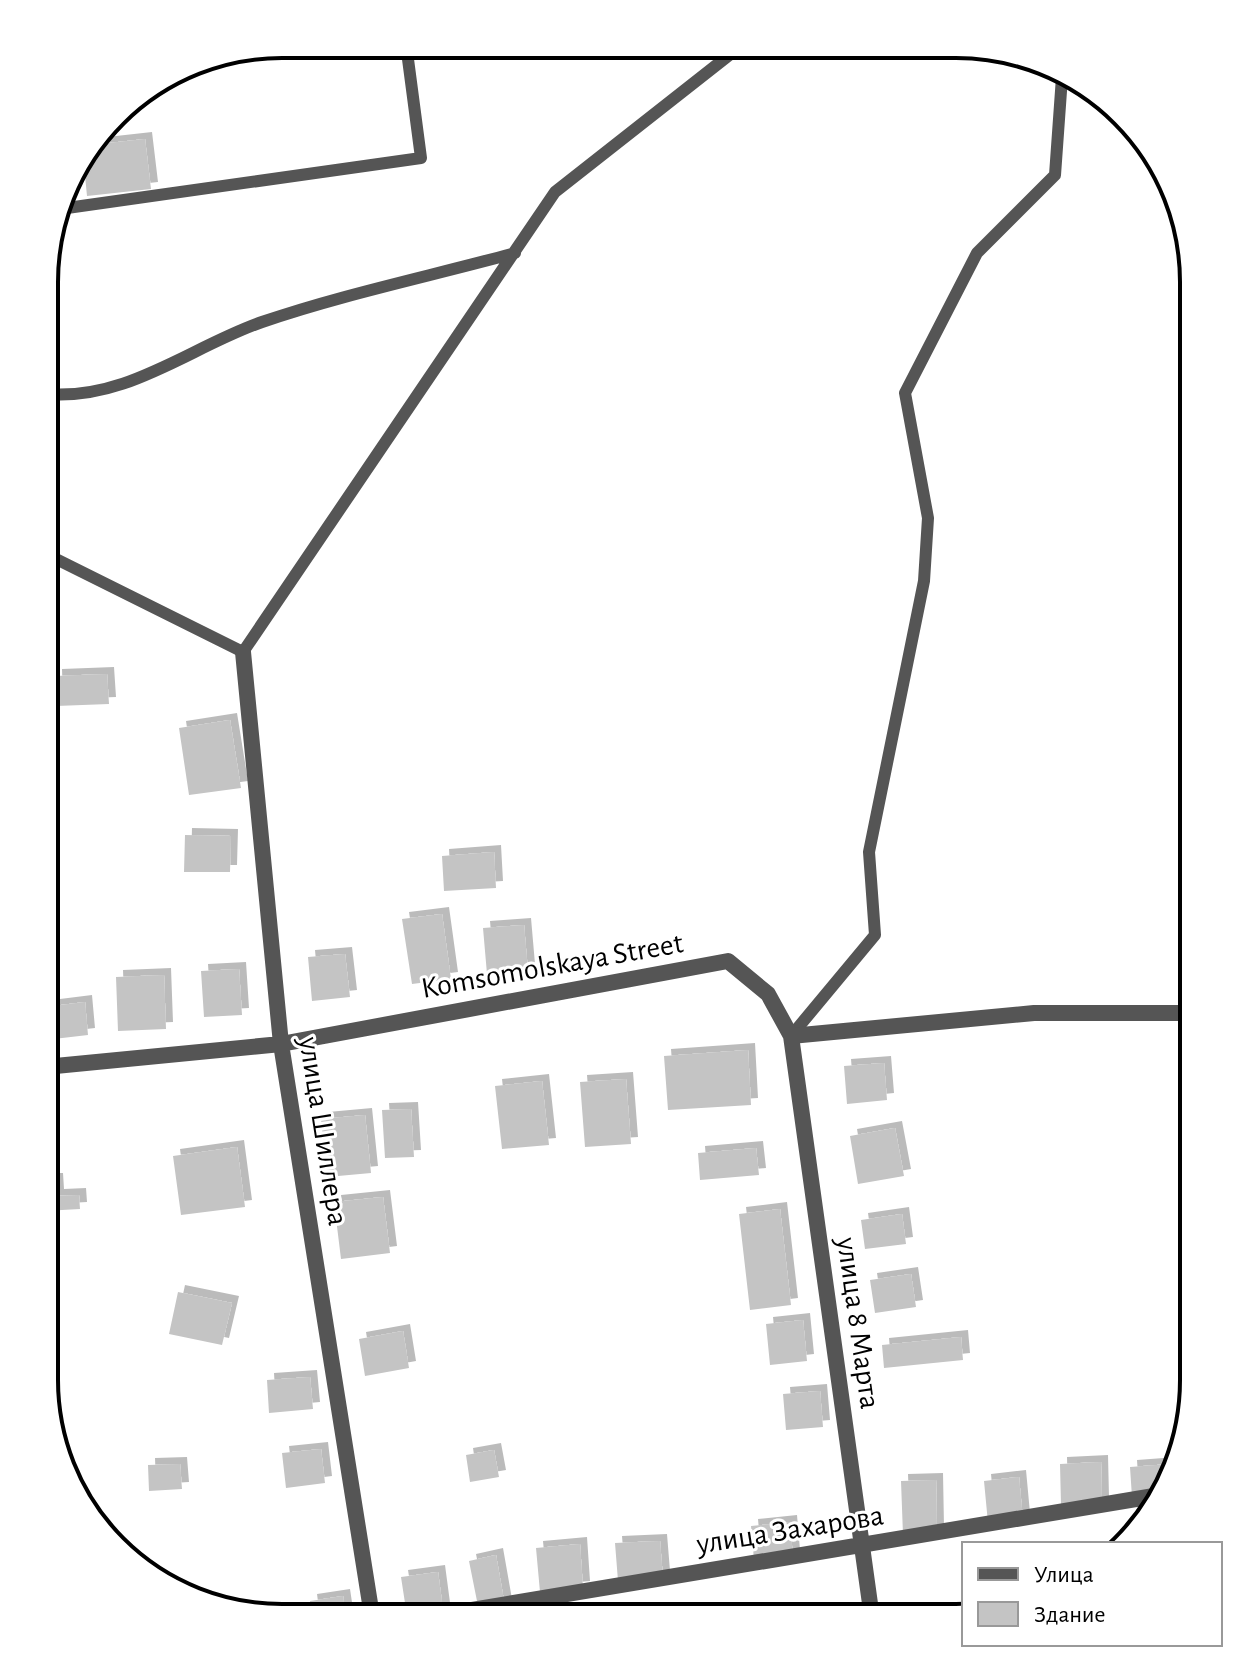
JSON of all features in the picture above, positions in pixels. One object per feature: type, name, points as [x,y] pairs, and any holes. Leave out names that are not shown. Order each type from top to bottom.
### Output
[{"type":"street","name":"улица Шиллера","points":[[243,652],[281,1044],[370,1604]]},
{"type":"street","name":"Komsomolskaya Street","points":[[58,1066],[281,1044],[728,961],[768,994],[791,1036]]},
{"type":"street","points":[[791,1036],[1034,1013],[1180,1013]]},
{"type":"street","name":"улица 8 Марта","points":[[791,1036],[870,1604]]},
{"type":"street","name":"улица Захарова","points":[[509,1604],[1146,1497]]},
{"type":"lane","points":[[71,207],[421,158],[408,58]]},
{"type":"lane","points":[[58,560],[243,652],[555,192],[725,58]]},
{"type":"lane","points":[[791,1036],[875,935],[869,852],[924,581],[928,518],[905,393],[977,253],[1055,175],[1061,85]]},
{"type":"lane","points":[[58,395],[77,397],[160,371],[261,322],[515,253]]},
{"type":"building","points":[[145,139],[151,189],[87,196],[85,176],[106,143]]},
{"type":"building","points":[[107,674],[109,704],[58,706],[58,676]]},
{"type":"building","points":[[230,720],[241,788],[189,795],[179,728]]},
{"type":"building","points":[[185,835],[231,836],[230,872],[184,872]]},
{"type":"building","points":[[494,852],[496,888],[444,891],[442,856]]},
{"type":"building","points":[[442,914],[451,979],[412,984],[402,919]]},
{"type":"building","points":[[524,925],[528,971],[487,974],[483,928]]},
{"type":"building","points":[[345,954],[350,997],[312,1001],[308,957]]},
{"type":"building","points":[[239,969],[242,1015],[204,1017],[201,971]]},
{"type":"building","points":[[164,975],[166,1029],[118,1031],[116,977]]},
{"type":"building","points":[[85,1002],[88,1035],[58,1038],[58,1005]]},
{"type":"building","points":[[748,1050],[751,1105],[668,1110],[664,1056]]},
{"type":"building","points":[[884,1063],[887,1100],[847,1104],[844,1066]]},
{"type":"building","points":[[626,1079],[631,1144],[585,1147],[580,1082]]},
{"type":"building","points":[[542,1081],[549,1145],[502,1149],[495,1086]]},
{"type":"building","points":[[411,1109],[414,1157],[385,1158],[382,1110]]},
{"type":"building","points":[[365,1115],[371,1173],[327,1177],[321,1119]]},
{"type":"building","points":[[895,1128],[904,1176],[858,1184],[850,1136]]},
{"type":"building","points":[[237,1147],[245,1207],[181,1215],[173,1156]]},
{"type":"building","points":[[756,1148],[759,1175],[700,1180],[698,1153]]},
{"type":"building","points":[[79,1195],[80,1209],[58,1210],[58,1196]]},
{"type":"building","points":[[383,1197],[390,1253],[341,1259],[334,1202]]},
{"type":"building","points":[[780,1209],[791,1305],[750,1310],[739,1214]]},
{"type":"building","points":[[902,1214],[906,1244],[865,1249],[861,1220]]},
{"type":"building","points":[[911,1274],[916,1307],[875,1313],[870,1280]]},
{"type":"building","points":[[178,1292],[232,1303],[222,1345],[169,1334]]},
{"type":"building","points":[[803,1320],[807,1361],[770,1365],[766,1324]]},
{"type":"building","points":[[403,1331],[409,1368],[365,1376],[359,1339]]},
{"type":"building","points":[[961,1337],[963,1360],[884,1368],[882,1345]]},
{"type":"building","points":[[310,1377],[313,1409],[269,1413],[267,1380]]},
{"type":"building","points":[[820,1391],[823,1427],[786,1430],[783,1394]]},
{"type":"building","points":[[321,1449],[325,1483],[286,1488],[282,1453]]},
{"type":"building","points":[[494,1450],[499,1477],[470,1482],[466,1455]]},
{"type":"building","points":[[1101,1462],[1102,1504],[1061,1505],[1060,1464]]},
{"type":"building","points":[[180,1464],[182,1489],[149,1491],[148,1465]]},
{"type":"building","points":[[1163,1465],[1147,1496],[1132,1497],[1130,1467]]},
{"type":"building","points":[[1019,1477],[1023,1520],[988,1523],[984,1481]]},
{"type":"building","points":[[936,1480],[937,1534],[903,1535],[901,1481]]},
{"type":"building","points":[[790,1522],[793,1557],[754,1560],[751,1526]]},
{"type":"building","points":[[660,1541],[663,1578],[618,1581],[615,1543]]},
{"type":"building","points":[[580,1544],[583,1588],[540,1592],[536,1548]]},
{"type":"building","points":[[496,1555],[505,1604],[478,1604],[469,1561]]},
{"type":"building","points":[[438,1572],[442,1604],[405,1604],[401,1577]]},
{"type":"building","points":[[343,1596],[344,1604],[310,1604],[310,1601]]}]
